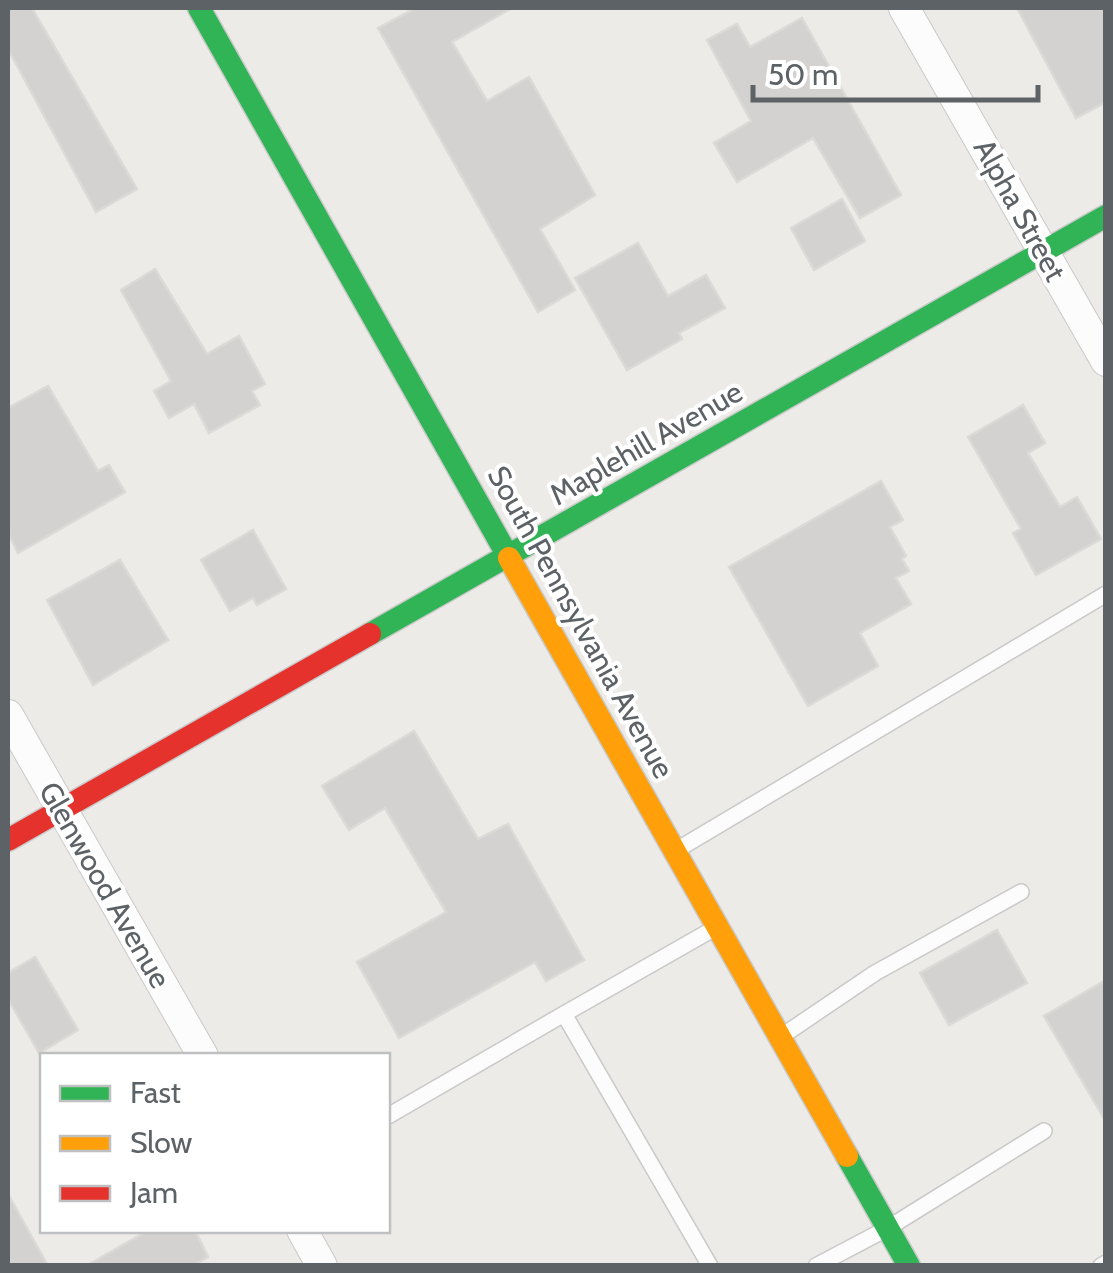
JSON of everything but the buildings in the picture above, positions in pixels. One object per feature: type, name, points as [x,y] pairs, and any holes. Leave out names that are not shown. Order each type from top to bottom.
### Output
[{"type":"main road","name":"South Pennsylvania Avenue","points":[[208,11],[673,853],[888,1228],[901,1259]]},
{"type":"main road","name":"Maplehill Avenue","points":[[8,840],[1106,216]]},
{"type":"street","name":"Alpha Street","points":[[904,8],[1106,361]]},
{"type":"street","name":"Glenwood Avenue","points":[[8,715],[200,1053]]},
{"type":"street","points":[[304,1233],[322,1266]]},
{"type":"lane","points":[[673,853],[1106,594]]},
{"type":"lane","points":[[779,1038],[875,972],[1020,892]]},
{"type":"lane","points":[[390,1115],[716,928]]},
{"type":"lane","points":[[564,1014],[710,1266]]},
{"type":"lane","points":[[816,1266],[888,1228],[1044,1131]]},
{"type":"traffic: fast","points":[[199,8],[509,558]]},
{"type":"traffic: fast","points":[[370,634],[1106,216]]},
{"type":"traffic: fast","points":[[847,1156],[909,1266]]},
{"type":"traffic: slow","points":[[509,558],[847,1156]]},
{"type":"traffic: jam","points":[[8,840],[370,634]]}]
